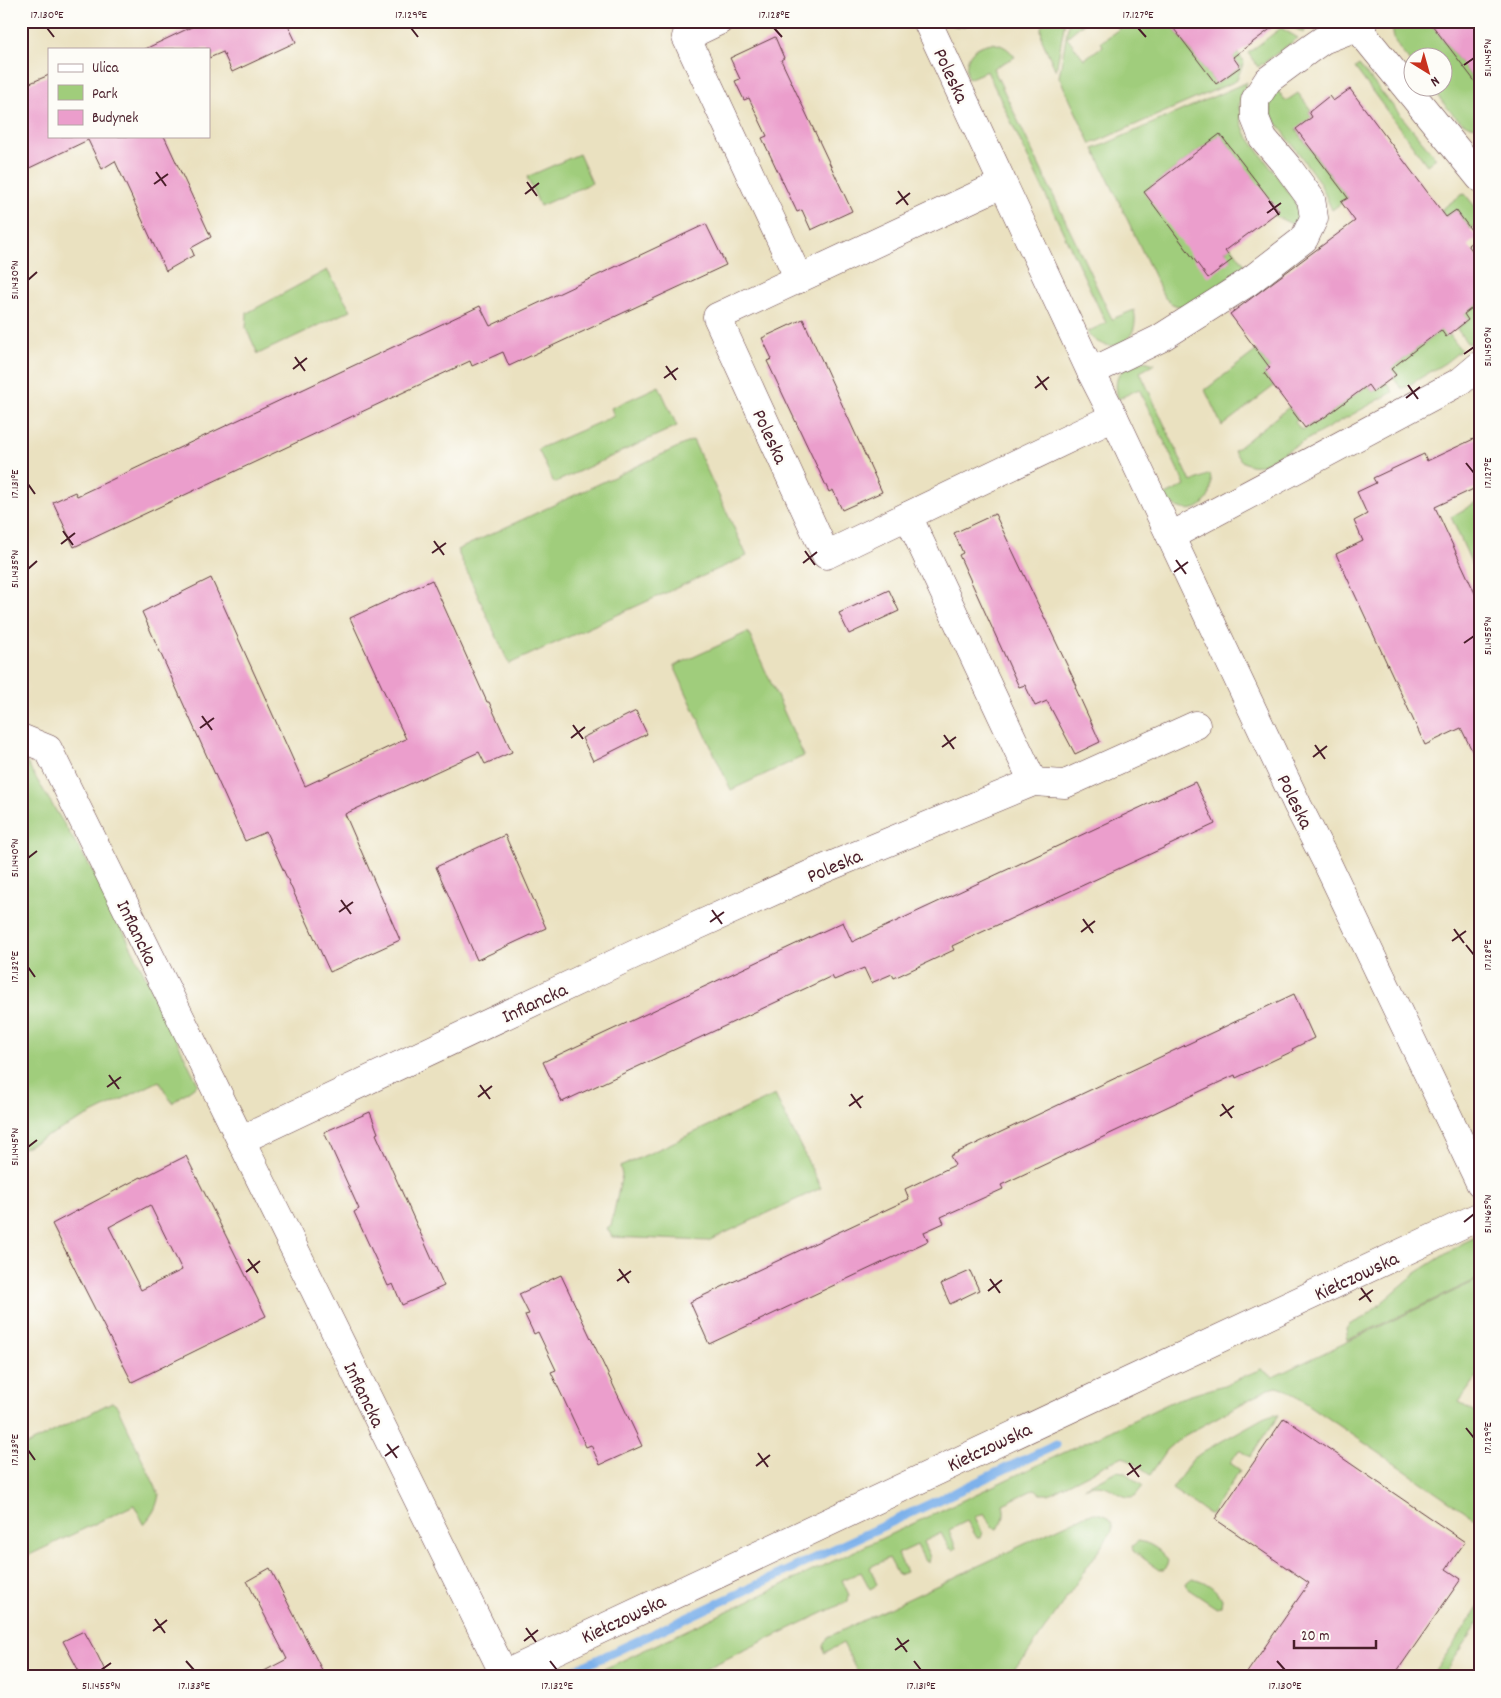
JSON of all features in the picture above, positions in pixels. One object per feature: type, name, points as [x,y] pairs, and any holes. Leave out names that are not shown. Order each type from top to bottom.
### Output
[{"type":"street","points":[[719,21],[686,37],[799,279]]},
{"type":"street","name":"Poleska","points":[[927,21],[1091,372],[1480,1183]]},
{"type":"street","points":[[1091,372],[1159,340],[1247,283],[1304,239],[1314,218],[1311,199],[1287,166],[1263,138],[1255,118],[1255,100],[1268,80],[1323,40],[1358,23],[1475,162]]},
{"type":"street","name":"Poleska","points":[[1002,184],[717,317],[826,554],[1114,418]]},
{"type":"street","points":[[1171,536],[1461,380],[1480,365]]},
{"type":"street","points":[[908,516],[1033,782]]},
{"type":"street","name":"Poleska","points":[[637,953],[809,875],[1033,782],[1065,784],[1196,725]]},
{"type":"street","name":"Inflancka","points":[[21,738],[48,749],[375,1416],[458,1579],[501,1676]]},
{"type":"street","name":"Inflancka","points":[[241,1140],[637,953]]},
{"type":"street","name":"Kiełczowska","points":[[501,1676],[1480,1216]]},
{"type":"green space","points":[[943,21],[974,21],[970,24],[958,26]]},
{"type":"green space","points":[[1047,21],[1065,21],[1056,71],[1042,40],[1041,27]]},
{"type":"green space","points":[[1069,21],[1086,21],[1067,37],[1084,59],[1103,46],[1101,42],[1119,29],[1114,21],[1168,21],[1216,84],[1240,67],[1233,57],[1238,53],[1244,62],[1236,81],[1091,144],[1059,77]]},
{"type":"green space","points":[[1284,21],[1311,21],[1303,33]]},
{"type":"green space","points":[[1395,21],[1429,21],[1450,48],[1404,48],[1404,54],[1397,45],[1393,28]]},
{"type":"green space","points":[[1281,28],[1298,38],[1258,67],[1248,53]]},
{"type":"green space","points":[[992,43],[1005,47],[1015,57],[993,68],[1112,319],[1134,310],[1135,322],[1133,331],[1128,339],[1121,343],[1113,346],[1104,345],[1087,332],[1106,323],[987,71],[968,79],[967,65],[970,55],[979,47]]},
{"type":"green space","points":[[1454,54],[1480,88],[1480,127],[1472,126],[1458,119],[1440,98],[1454,98]]},
{"type":"green space","points":[[1359,65],[1436,158],[1427,165],[1355,68]]},
{"type":"green space","points":[[1247,82],[1241,94],[1239,107],[1241,121],[1246,134],[1295,201],[1299,218],[1296,226],[1273,215],[1278,211],[1220,134],[1144,192],[1232,260],[1225,251],[1231,246],[1245,265],[1190,304],[1184,306],[1175,305],[1164,297],[1094,149]]},
{"type":"green space","points":[[1278,91],[1286,101],[1298,93],[1311,110],[1309,112],[1312,117],[1296,130],[1348,198],[1332,210],[1320,183],[1272,116],[1270,103]]},
{"type":"green space","points":[[579,154],[592,183],[540,206],[527,177]]},
{"type":"green space","points":[[1465,194],[1480,213],[1480,222],[1470,229],[1456,210],[1446,217],[1441,210]]},
{"type":"green space","points":[[327,270],[351,310],[258,354],[246,328],[247,313]]},
{"type":"green space","points":[[1480,302],[1480,336],[1472,343],[1467,343],[1457,329],[1468,320],[1464,314]]},
{"type":"green space","points":[[1441,330],[1449,334],[1460,351],[1445,363],[1401,388],[1393,377],[1395,375],[1391,369]]},
{"type":"green space","points":[[1257,350],[1270,368],[1264,373],[1274,386],[1222,426],[1205,390]]},
{"type":"green space","points":[[1144,361],[1155,364],[1140,372],[1191,482],[1210,474],[1211,486],[1209,495],[1198,508],[1190,510],[1181,509],[1164,496],[1185,485],[1139,389],[1118,399],[1116,383],[1120,373]]},
{"type":"green space","points":[[1387,382],[1393,392],[1261,465],[1245,463],[1234,451],[1289,407],[1298,419],[1295,422],[1301,430],[1325,417],[1368,385],[1373,392]]},
{"type":"green space","points":[[659,386],[677,426],[554,483],[538,449],[614,416],[611,408]]},
{"type":"green space","points":[[693,440],[747,556],[509,664],[457,550]]},
{"type":"green space","points":[[1480,500],[1480,582],[1451,517]]},
{"type":"green space","points":[[748,632],[804,756],[731,790],[674,666]]},
{"type":"green space","points":[[21,759],[25,760],[100,883],[198,1084],[172,1103],[159,1081],[21,1149]]},
{"type":"green space","points":[[775,1095],[821,1188],[708,1241],[612,1237],[607,1228],[611,1225],[622,1175],[620,1167]]},
{"type":"green space","points":[[1480,1235],[1480,1278],[1348,1340],[1346,1329],[1349,1325],[1365,1317],[1416,1273],[1463,1243]]},
{"type":"green space","points":[[1480,1279],[1480,1373],[1459,1402],[1480,1417],[1480,1522],[1287,1390],[1277,1387],[1268,1389],[1182,1437],[1167,1450],[1150,1475],[1123,1456],[1049,1494],[1041,1494],[1035,1489],[1003,1504],[1004,1517],[997,1529],[992,1528],[984,1513],[975,1517],[982,1532],[980,1538],[977,1538],[967,1521],[949,1530],[956,1548],[954,1550],[949,1548],[941,1533],[923,1542],[930,1557],[929,1562],[924,1559],[917,1545],[898,1554],[906,1572],[898,1575],[889,1558],[870,1567],[877,1585],[870,1589],[861,1572],[842,1580],[849,1595],[848,1601],[688,1677],[587,1677],[1178,1399],[1224,1385],[1261,1369],[1273,1377]]},
{"type":"green space","points":[[112,1402],[117,1406],[159,1494],[152,1514],[144,1524],[134,1505],[21,1559],[21,1448]]},
{"type":"green space","points":[[1274,1414],[1279,1415],[1250,1457],[1239,1450],[1230,1463],[1240,1470],[1210,1515],[1172,1489],[1193,1459],[1265,1417]]},
{"type":"green space","points":[[1116,1471],[1124,1472],[1143,1486],[1135,1496],[1124,1496],[1101,1485],[1084,1488]]},
{"type":"green space","points":[[1088,1514],[1103,1514],[1110,1520],[1112,1531],[1025,1658],[1006,1677],[860,1677],[843,1643],[824,1653],[823,1646],[828,1637]]},
{"type":"green space","points":[[1138,1541],[1151,1545],[1163,1554],[1168,1561],[1164,1570],[1160,1570],[1133,1551],[1132,1546]]},
{"type":"green space","points":[[1192,1578],[1213,1588],[1222,1599],[1221,1606],[1215,1607],[1188,1589],[1186,1583]]},
{"type":"green space","points":[[1480,1605],[1480,1621],[1442,1677],[1431,1677]]},
{"type":"building","points":[[204,21],[286,21],[296,42],[232,72],[223,52],[210,58],[210,48],[147,48]]},
{"type":"building","points":[[1168,21],[1281,21],[1233,57],[1240,67],[1216,84]]},
{"type":"building","points":[[1429,21],[1480,21],[1480,88],[1454,54],[1454,48],[1450,48]]},
{"type":"building","points":[[775,37],[784,58],[781,60],[852,211],[811,230],[802,210],[797,212],[762,138],[767,136],[749,98],[744,100],[735,81],[740,79],[730,58]]},
{"type":"building","points":[[48,75],[48,138],[165,138],[211,237],[191,248],[194,255],[166,271],[115,161],[102,169],[88,140],[21,172],[21,87]]},
{"type":"building","points":[[1350,89],[1446,217],[1456,210],[1477,238],[1468,245],[1480,261],[1480,302],[1464,314],[1468,320],[1446,337],[1441,330],[1391,369],[1396,375],[1373,392],[1368,385],[1325,417],[1305,428],[1264,373],[1270,368],[1230,314],[1355,221],[1341,202],[1348,198],[1296,129],[1312,117],[1309,112],[1329,96],[1333,101]]},
{"type":"building","points":[[1220,134],[1279,211],[1225,251],[1232,260],[1208,278],[1144,192]]},
{"type":"building","points":[[706,224],[726,265],[509,366],[503,352],[472,366],[470,361],[74,547],[53,502],[75,492],[77,496],[480,306],[490,326]]},
{"type":"building","points":[[803,319],[882,492],[842,510],[833,490],[829,492],[767,361],[772,359],[762,338]]},
{"type":"building","points":[[1480,436],[1480,486],[1435,507],[1480,604],[1480,767],[1461,728],[1425,745],[1336,554],[1363,541],[1354,521],[1367,514],[1357,492],[1376,483],[1373,478],[1424,454],[1427,461]]},
{"type":"building","points":[[995,514],[1077,686],[1075,687],[1100,742],[1075,754],[1047,701],[1035,706],[1025,685],[1019,687],[959,555],[963,553],[954,533]]},
{"type":"building","points":[[211,578],[305,786],[406,739],[350,618],[432,580],[487,702],[489,702],[512,752],[485,764],[479,752],[345,814],[400,940],[330,972],[266,832],[245,841],[142,612]]},
{"type":"building","points":[[889,590],[899,611],[849,634],[839,613]]},
{"type":"building","points":[[636,711],[647,734],[593,761],[582,738]]},
{"type":"building","points":[[1195,782],[1215,824],[952,946],[954,950],[894,978],[892,974],[871,983],[864,968],[834,980],[832,976],[562,1102],[543,1062],[843,922],[852,942]]},
{"type":"building","points":[[505,835],[546,928],[477,960],[436,867]]},
{"type":"building","points":[[1294,994],[1314,1038],[1292,1049],[1293,1051],[1236,1078],[1235,1075],[1001,1185],[1003,1189],[941,1217],[944,1223],[924,1232],[928,1241],[709,1344],[690,1302],[909,1199],[905,1189],[955,1165],[950,1156]]},
{"type":"building","points":[[370,1112],[378,1133],[376,1134],[444,1286],[402,1305],[393,1284],[388,1286],[354,1212],[359,1209],[324,1132]]},
{"type":"building","points":[[186,1156],[266,1316],[132,1382],[52,1224]],"holes":[[[150,1205],[182,1270],[141,1290],[109,1227]]]},
{"type":"building","points":[[970,1271],[979,1290],[950,1304],[941,1284]]},
{"type":"building","points":[[561,1275],[642,1446],[600,1465],[591,1445],[586,1447],[551,1372],[556,1370],[538,1332],[534,1334],[525,1315],[529,1314],[519,1294]]},
{"type":"building","points":[[1284,1418],[1465,1542],[1446,1569],[1461,1579],[1393,1677],[1244,1677],[1309,1583],[1215,1519]]},
{"type":"building","points":[[270,1568],[322,1670],[309,1677],[253,1677],[287,1659],[247,1581]]},
{"type":"building","points":[[84,1631],[108,1677],[82,1677],[63,1641]]},
{"type":"waterway","points":[[569,1673],[1056,1445]]}]
